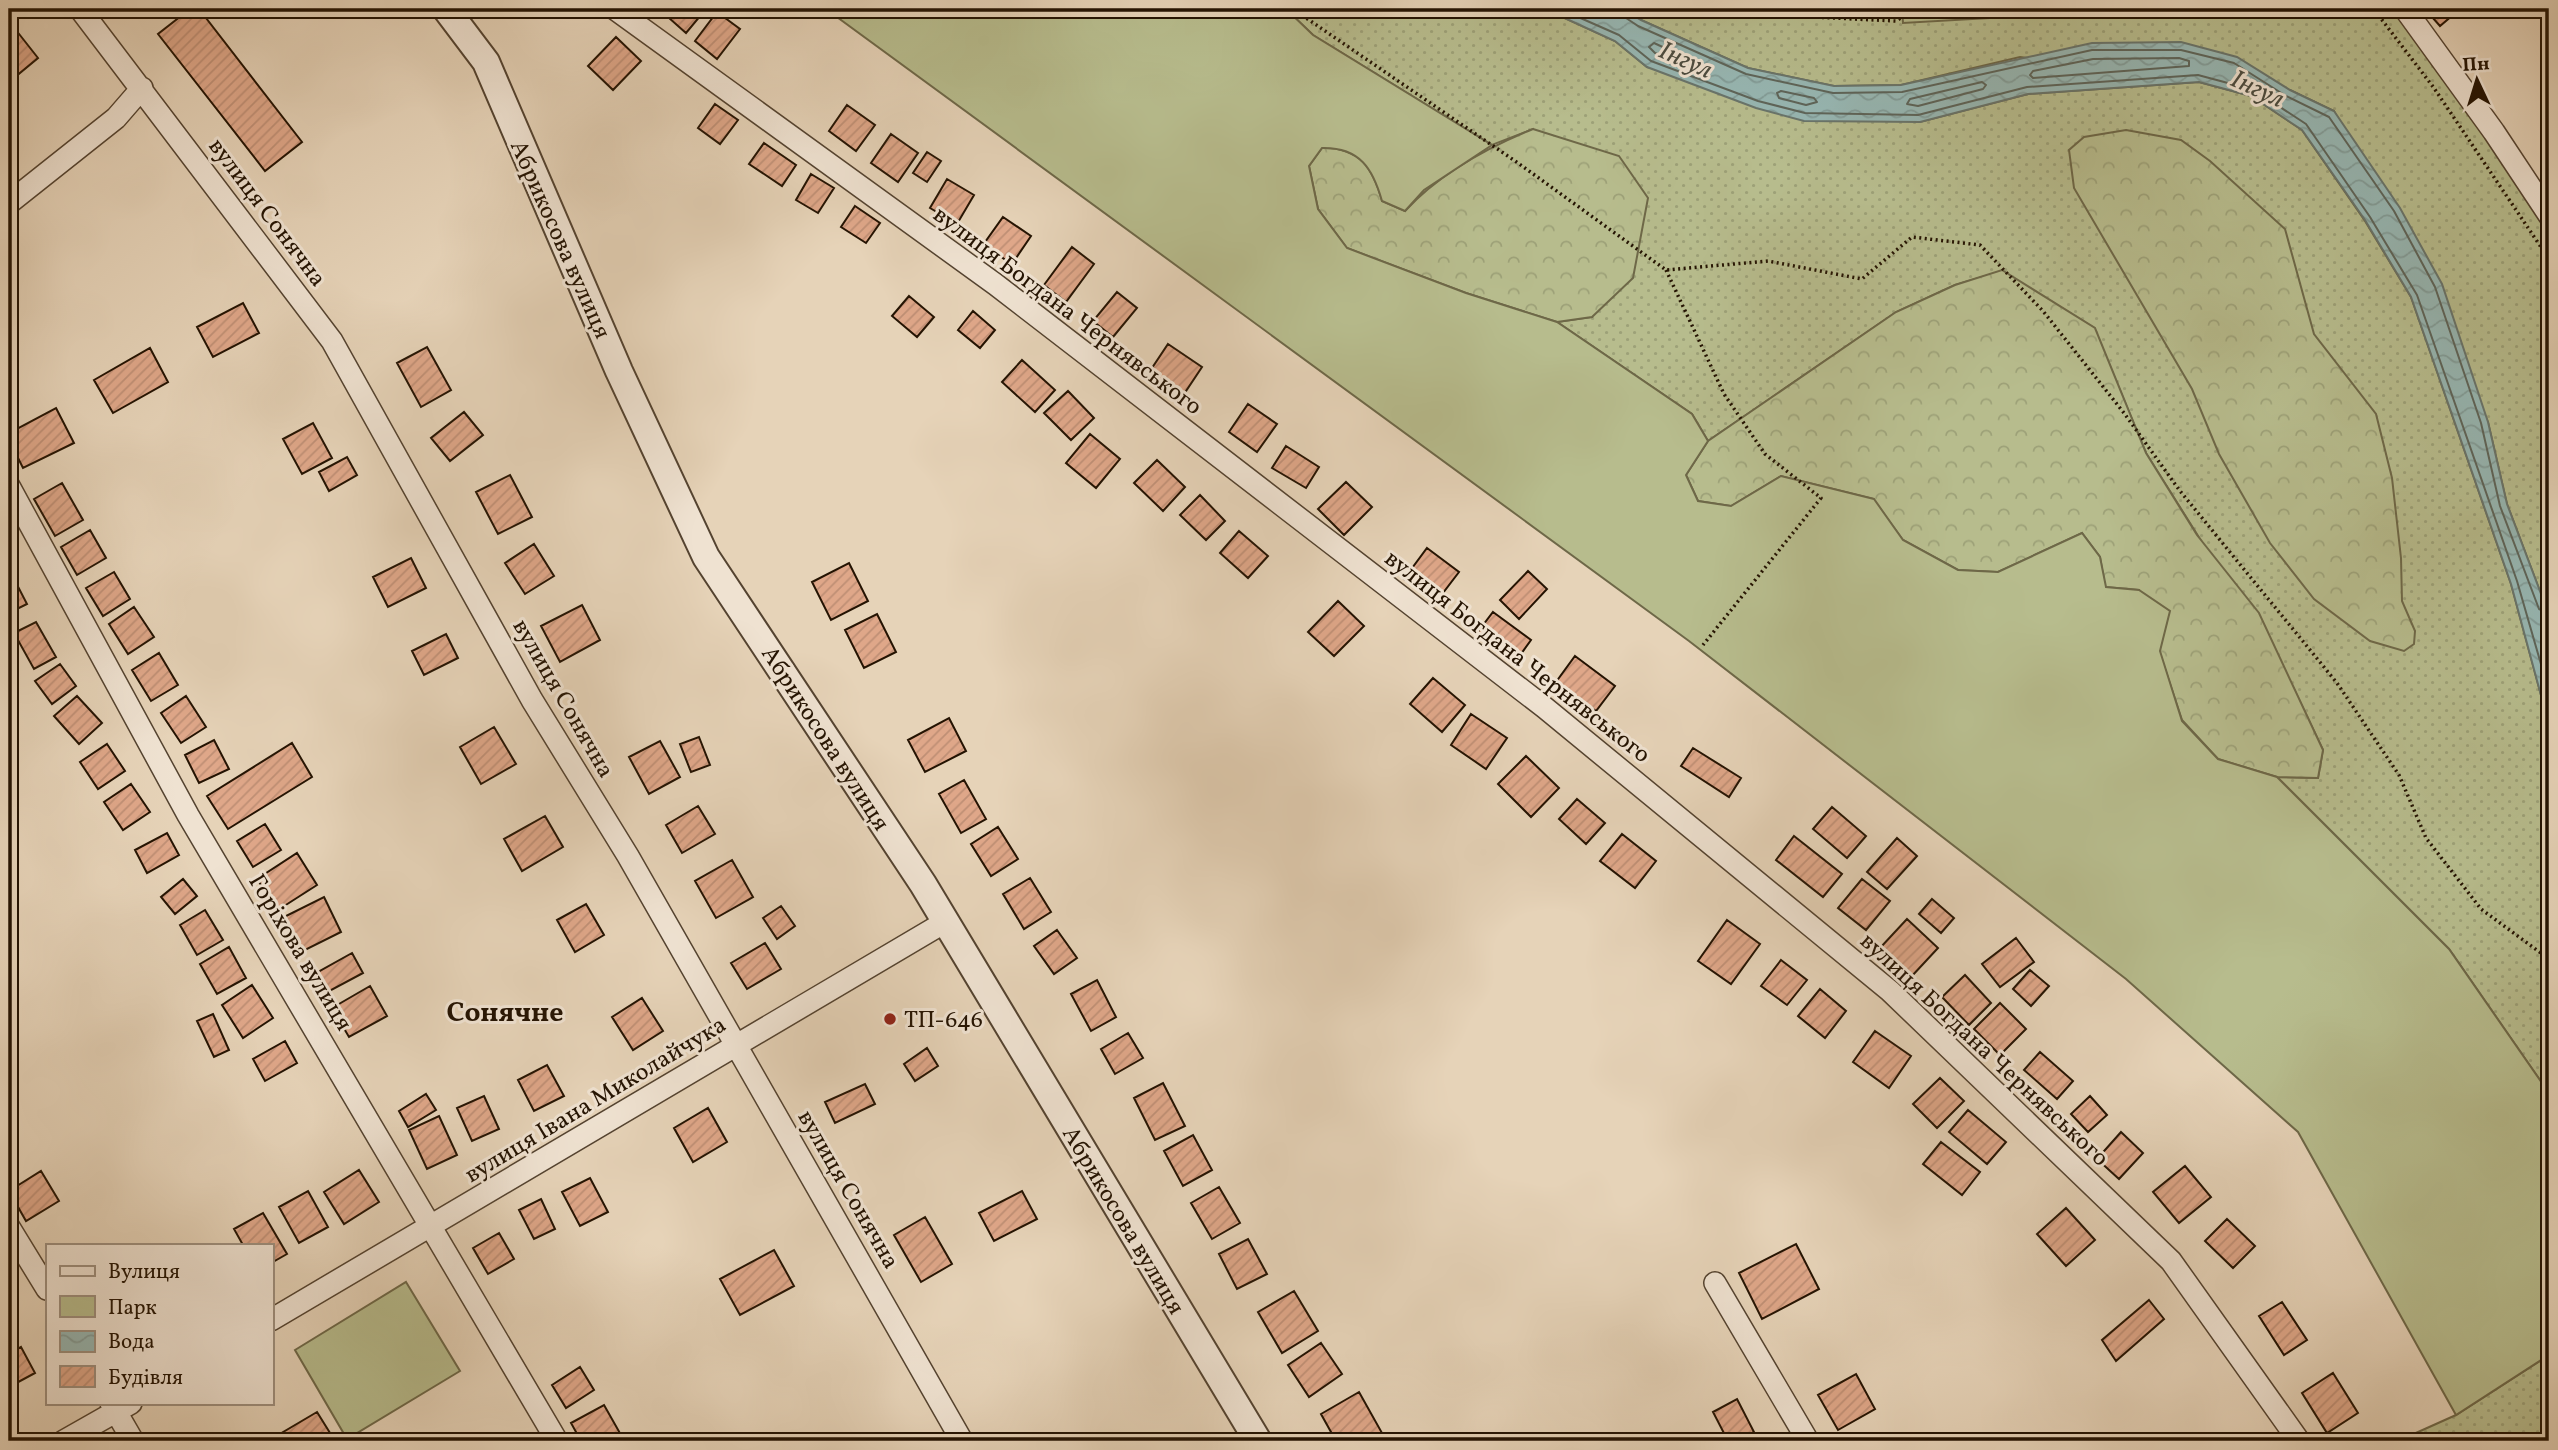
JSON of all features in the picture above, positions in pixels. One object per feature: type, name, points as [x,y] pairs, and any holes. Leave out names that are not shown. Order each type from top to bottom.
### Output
[{"type":"street","name":"вулиця Сонячна","points":[[80,9],[332,341],[532,700],[628,856],[962,1441]]},
{"type":"street","name":"Абрикосова вулиця","points":[[446,9],[486,62],[619,371],[706,557],[945,922],[1258,1441]]},
{"type":"street","name":"вулиця Богдана Чернявського","points":[[615,9],[1072,343],[1544,707],[1890,991],[2171,1261],[2299,1441]]},
{"type":"street","points":[[2404,9],[2494,132],[2549,215]]},
{"type":"street","points":[[9,203],[116,118],[142,88]]},
{"type":"street","name":"Горіхова вулиця","points":[[9,486],[188,815],[433,1226],[557,1441]]},
{"type":"street","name":"вулиця Івана Миколайчука","points":[[273,1319],[945,922]]},
{"type":"street","points":[[9,1227],[46,1287]]},
{"type":"street","points":[[1715,1283],[1808,1441]]},
{"type":"street","points":[[64,1441],[120,1406],[133,1441]]},
{"type":"path","points":[[1293,9],[1518,163],[1666,270],[1724,394],[1765,454],[1821,498],[1703,645]]},
{"type":"path","points":[[1702,9],[1707,12],[1834,20],[1896,21],[1915,9]]},
{"type":"path","points":[[2357,9],[2379,16]]},
{"type":"path","points":[[2373,9],[2434,88],[2549,259]]},
{"type":"path","points":[[1666,270],[1768,261],[1862,279],[1912,237],[1980,245],[2043,311],[2124,413],[2180,492],[2337,683],[2399,775],[2426,838],[2480,909],[2549,959]]},
{"type":"green space","points":[[826,9],[1286,9],[1313,35],[1492,145],[1424,190],[1405,211],[1382,201],[1374,179],[1363,162],[1346,151],[1322,148],[1309,166],[1318,209],[1347,248],[1466,293],[1557,322],[1692,414],[1708,441],[1686,475],[1698,501],[1731,506],[1781,476],[1874,499],[1903,540],[1958,570],[1998,572],[2082,533],[2100,557],[2106,587],[2139,590],[2170,611],[2160,651],[2182,721],[2218,759],[2277,777],[2449,949],[2549,1093],[2549,1355],[2456,1415],[2298,1132],[2126,979],[1689,641]]},
{"type":"green space","points":[[1286,9],[1545,9],[1615,41],[1647,67],[1920,122],[2028,94],[2199,82],[2251,96],[2302,130],[2365,221],[2411,297],[2511,584],[2549,725],[2549,1093],[2449,949],[2277,777],[2318,778],[2323,750],[2293,687],[2146,453],[2094,328],[2002,271],[1955,285],[1896,312],[1708,441],[1692,414],[1557,322],[1592,317],[1533,129],[1492,145],[1313,35]]},
{"type":"green space","points":[[1623,9],[2411,9],[2549,196],[2549,615],[2507,504],[2488,422],[2334,111],[2290,90],[2020,57],[1901,85],[1834,86],[1748,68],[1641,20]]},
{"type":"green space","points":[[1902,9],[2060,9],[2060,14],[1903,23]]},
{"type":"green space","points":[[1533,129],[1619,156],[1648,198],[1633,278],[1592,317],[1557,322],[1466,293],[1347,248],[1318,209],[1309,166],[1322,148],[1346,151],[1363,162],[1374,179],[1382,201],[1405,211],[1448,173],[1498,144]]},
{"type":"green space","points":[[2126,130],[2181,140],[2210,161],[2285,229],[2314,334],[2376,414],[2392,478],[2401,558],[2402,601],[2415,631],[2414,644],[2404,651],[2370,641],[2314,599],[2270,543],[2219,454],[2192,389],[2074,188],[2069,150],[2084,137]]},
{"type":"green space","points":[[2002,270],[2095,328],[2146,453],[2197,535],[2259,613],[2323,750],[2318,778],[2277,777],[2218,759],[2182,720],[2139,590],[2105,587],[2100,557],[2082,533],[1998,572],[1958,570],[1903,540],[1873,499],[1781,476],[1731,506],[1698,501],[1686,475],[1708,441],[1896,312],[1955,285]]},
{"type":"green space","points":[[406,1282],[460,1371],[347,1439],[295,1350]]},
{"type":"green space","points":[[2549,1355],[2549,1441],[2398,1441],[2456,1415]]},
{"type":"water","name":"Інгул","points":[[1545,9],[1623,9],[1641,20],[1748,68],[1834,86],[1901,85],[2092,43],[2181,42],[2237,57],[2290,90],[2334,111],[2400,208],[2442,284],[2488,422],[2507,504],[2549,615],[2549,725],[2511,584],[2411,297],[2365,220],[2302,130],[2251,96],[2199,82],[2028,94],[1920,122],[1804,121],[1756,108],[1647,67],[1615,41]]},
{"type":"building","points":[[190,9],[199,9],[302,142],[265,171],[158,34]]},
{"type":"building","points":[[677,9],[706,9],[686,33],[669,18]]},
{"type":"building","points":[[2425,9],[2460,9],[2440,26]]},
{"type":"building","points":[[717,12],[740,29],[717,59],[695,41]]},
{"type":"building","points":[[12,25],[38,58],[9,82],[9,27]]},
{"type":"building","points":[[616,37],[641,61],[613,90],[588,66]]},
{"type":"building","points":[[715,104],[738,120],[720,144],[698,128]]},
{"type":"building","points":[[847,105],[875,125],[856,151],[829,131]]},
{"type":"building","points":[[891,134],[918,153],[898,182],[871,163]]},
{"type":"building","points":[[764,143],[796,165],[782,186],[749,164]]},
{"type":"building","points":[[927,152],[941,161],[927,182],[913,173]]},
{"type":"building","points":[[811,174],[834,188],[818,213],[796,200]]},
{"type":"building","points":[[947,179],[974,195],[957,224],[930,208]]},
{"type":"building","points":[[855,206],[880,223],[866,243],[841,227]]},
{"type":"building","points":[[1003,217],[1031,236],[1012,264],[983,245]]},
{"type":"building","points":[[1072,247],[1094,264],[1066,302],[1044,285]]},
{"type":"building","points":[[1117,292],[1137,308],[1113,337],[1093,321]]},
{"type":"building","points":[[909,296],[934,317],[917,337],[892,316]]},
{"type":"building","points":[[243,303],[259,333],[213,357],[197,327]]},
{"type":"building","points":[[973,311],[995,330],[980,348],[958,330]]},
{"type":"building","points":[[1168,344],[1202,367],[1182,397],[1148,374]]},
{"type":"building","points":[[427,347],[451,390],[421,407],[397,363]]},
{"type":"building","points":[[150,348],[168,382],[113,413],[94,380]]},
{"type":"building","points":[[1022,360],[1055,390],[1035,412],[1002,382]]},
{"type":"building","points":[[1068,391],[1094,418],[1071,440],[1044,413]]},
{"type":"building","points":[[1248,404],[1277,424],[1257,452],[1229,432]]},
{"type":"building","points":[[56,408],[74,443],[23,468],[9,440],[9,433]]},
{"type":"building","points":[[464,412],[483,435],[450,461],[431,438]]},
{"type":"building","points":[[313,423],[332,458],[302,474],[283,439]]},
{"type":"building","points":[[1090,434],[1120,459],[1096,488],[1066,463]]},
{"type":"building","points":[[1286,446],[1319,467],[1306,488],[1272,468]]},
{"type":"building","points":[[347,457],[357,475],[329,491],[319,472]]},
{"type":"building","points":[[1157,460],[1185,487],[1163,511],[1134,483]]},
{"type":"building","points":[[510,475],[532,517],[498,534],[476,492]]},
{"type":"building","points":[[1346,482],[1372,507],[1344,535],[1318,509]]},
{"type":"building","points":[[62,483],[83,520],[55,536],[34,499]]},
{"type":"building","points":[[1200,495],[1225,521],[1206,540],[1180,515]]},
{"type":"building","points":[[90,530],[106,558],[77,575],[61,547]]},
{"type":"building","points":[[1239,531],[1268,556],[1248,578],[1220,553]]},
{"type":"building","points":[[534,544],[554,576],[525,594],[505,563]]},
{"type":"building","points":[[1427,548],[1459,572],[1436,602],[1404,579]]},
{"type":"building","points":[[411,558],[426,588],[388,607],[373,577]]},
{"type":"building","points":[[849,563],[868,601],[831,620],[812,582]]},
{"type":"building","points":[[1528,571],[1547,589],[1519,619],[1500,600]]},
{"type":"building","points":[[114,572],[130,599],[103,616],[86,588]]},
{"type":"building","points":[[11,573],[27,604],[9,613],[9,574]]},
{"type":"building","points":[[1338,601],[1364,626],[1334,656],[1308,632]]},
{"type":"building","points":[[582,605],[600,640],[560,662],[541,626]]},
{"type":"building","points":[[134,607],[154,637],[128,654],[109,624]]},
{"type":"building","points":[[1493,612],[1531,640],[1516,661],[1477,633]]},
{"type":"building","points":[[877,614],[896,652],[864,668],[845,630]]},
{"type":"building","points":[[36,622],[56,657],[34,669],[14,633]]},
{"type":"building","points":[[446,634],[458,658],[424,675],[412,651]]},
{"type":"building","points":[[159,653],[178,685],[151,701],[132,670]]},
{"type":"building","points":[[1575,656],[1615,686],[1596,711],[1556,682]]},
{"type":"building","points":[[60,664],[76,686],[52,704],[35,681]]},
{"type":"building","points":[[1433,678],[1465,705],[1442,732],[1410,704]]},
{"type":"building","points":[[77,696],[102,723],[79,744],[54,716]]},
{"type":"building","points":[[186,696],[206,727],[181,743],[161,713]]},
{"type":"building","points":[[1471,714],[1507,738],[1486,769],[1451,745]]},
{"type":"building","points":[[949,718],[966,751],[925,772],[908,740]]},
{"type":"building","points":[[494,727],[516,764],[481,784],[460,747]]},
{"type":"building","points":[[699,737],[710,765],[691,772],[680,744]]},
{"type":"building","points":[[214,740],[229,769],[199,783],[185,755]]},
{"type":"building","points":[[660,741],[680,777],[649,794],[629,757]]},
{"type":"building","points":[[292,743],[312,777],[228,829],[207,796]]},
{"type":"building","points":[[107,744],[125,771],[98,789],[80,762]]},
{"type":"building","points":[[1693,748],[1741,778],[1729,797],[1681,766]]},
{"type":"building","points":[[1526,756],[1559,788],[1531,817],[1498,784]]},
{"type":"building","points":[[964,780],[986,819],[961,833],[939,794]]},
{"type":"building","points":[[131,784],[150,812],[123,830],[104,802]]},
{"type":"building","points":[[1577,799],[1605,823],[1586,844],[1559,819]]},
{"type":"building","points":[[698,806],[715,834],[682,853],[666,825]]},
{"type":"building","points":[[1832,807],[1866,836],[1847,858],[1813,829]]},
{"type":"building","points":[[545,816],[563,847],[522,871],[504,839]]},
{"type":"building","points":[[265,824],[281,850],[253,867],[237,841]]},
{"type":"building","points":[[998,827],[1018,859],[991,876],[971,844]]},
{"type":"building","points":[[167,833],[179,855],[147,873],[135,850]]},
{"type":"building","points":[[1622,834],[1656,861],[1635,888],[1600,861]]},
{"type":"building","points":[[1794,836],[1842,874],[1823,897],[1776,860]]},
{"type":"building","points":[[1897,838],[1917,856],[1887,889],[1867,872]]},
{"type":"building","points":[[297,853],[317,885],[278,910],[257,879]]},
{"type":"building","points":[[732,860],[753,897],[716,918],[695,881]]},
{"type":"building","points":[[1030,878],[1051,912],[1024,929],[1003,894]]},
{"type":"building","points":[[183,879],[197,896],[175,914],[161,897]]},
{"type":"building","points":[[1862,879],[1890,901],[1866,930],[1838,908]]},
{"type":"building","points":[[324,897],[341,932],[297,954],[280,919]]},
{"type":"building","points":[[1932,899],[1954,918],[1941,933],[1919,914]]},
{"type":"building","points":[[586,904],[604,935],[575,952],[557,920]]},
{"type":"building","points":[[781,906],[795,926],[777,939],[763,918]]},
{"type":"building","points":[[205,910],[223,940],[197,955],[180,925]]},
{"type":"building","points":[[1907,919],[1938,948],[1911,977],[1880,948]]},
{"type":"building","points":[[1727,920],[1760,944],[1731,984],[1698,961]]},
{"type":"building","points":[[1057,930],[1077,958],[1054,974],[1034,946]]},
{"type":"building","points":[[2016,938],[2034,962],[2000,987],[1982,964]]},
{"type":"building","points":[[765,943],[781,969],[747,989],[731,963]]},
{"type":"building","points":[[229,947],[246,978],[217,994],[200,964]]},
{"type":"building","points":[[352,953],[363,973],[322,995],[311,976]]},
{"type":"building","points":[[1781,960],[1807,980],[1787,1005],[1761,986]]},
{"type":"building","points":[[2030,970],[2049,986],[2031,1006],[2013,989]]},
{"type":"building","points":[[1965,975],[1991,1003],[1969,1025],[1942,997]]},
{"type":"building","points":[[1097,980],[1116,1017],[1091,1031],[1071,994]]},
{"type":"building","points":[[252,985],[273,1018],[243,1038],[222,1005]]},
{"type":"building","points":[[370,986],[387,1016],[349,1037],[332,1008]]},
{"type":"building","points":[[1820,989],[1846,1011],[1825,1038],[1798,1016]]},
{"type":"building","points":[[642,998],[663,1031],[633,1050],[612,1017]]},
{"type":"building","points":[[2000,1003],[2026,1029],[2000,1055],[1974,1029]]},
{"type":"building","points":[[213,1014],[229,1050],[214,1057],[197,1021]]},
{"type":"building","points":[[1875,1031],[1911,1056],[1889,1088],[1853,1062]]},
{"type":"building","points":[[1128,1033],[1143,1058],[1115,1074],[1101,1049]]},
{"type":"building","points":[[285,1041],[297,1063],[265,1081],[253,1059]]},
{"type":"building","points":[[927,1048],[938,1066],[915,1081],[904,1064]]},
{"type":"building","points":[[2040,1052],[2073,1081],[2057,1099],[2024,1070]]},
{"type":"building","points":[[547,1065],[564,1096],[534,1111],[518,1080]]},
{"type":"building","points":[[1940,1078],[1964,1101],[1937,1128],[1913,1104]]},
{"type":"building","points":[[1163,1083],[1185,1126],[1155,1140],[1134,1098]]},
{"type":"building","points":[[865,1084],[875,1104],[835,1123],[825,1102]]},
{"type":"building","points":[[426,1094],[436,1110],[408,1127],[399,1111]]},
{"type":"building","points":[[484,1096],[499,1129],[472,1141],[457,1108]]},
{"type":"building","points":[[2090,1096],[2107,1115],[2088,1132],[2071,1114]]},
{"type":"building","points":[[708,1108],[727,1142],[693,1162],[674,1128]]},
{"type":"building","points":[[1968,1110],[2006,1142],[1987,1164],[1949,1132]]},
{"type":"building","points":[[439,1116],[457,1155],[427,1169],[409,1130]]},
{"type":"building","points":[[2121,1132],[2143,1153],[2119,1179],[2097,1159]]},
{"type":"building","points":[[1193,1135],[1212,1170],[1183,1186],[1164,1151]]},
{"type":"building","points":[[1941,1142],[1980,1172],[1962,1195],[1923,1164]]},
{"type":"building","points":[[2185,1166],[2211,1197],[2179,1223],[2153,1192]]},
{"type":"building","points":[[359,1170],[379,1202],[344,1224],[324,1192]]},
{"type":"building","points":[[41,1171],[59,1201],[26,1221],[9,1191]]},
{"type":"building","points":[[590,1178],[608,1212],[580,1226],[562,1192]]},
{"type":"building","points":[[1219,1187],[1240,1223],[1212,1239],[1191,1203]]},
{"type":"building","points":[[308,1191],[328,1227],[299,1243],[279,1207]]},
{"type":"building","points":[[1022,1191],[1037,1219],[994,1241],[979,1213]]},
{"type":"building","points":[[541,1199],[555,1229],[534,1239],[519,1210]]},
{"type":"building","points":[[2066,1208],[2095,1240],[2066,1266],[2037,1234]]},
{"type":"building","points":[[263,1213],[287,1254],[273,1262],[273,1244],[242,1244],[234,1229]]},
{"type":"building","points":[[925,1217],[952,1264],[921,1282],[894,1235]]},
{"type":"building","points":[[2227,1219],[2255,1246],[2233,1268],[2205,1241]]},
{"type":"building","points":[[499,1233],[514,1259],[488,1274],[473,1248]]},
{"type":"building","points":[[1248,1239],[1267,1274],[1237,1289],[1219,1254]]},
{"type":"building","points":[[1796,1244],[1819,1289],[1762,1319],[1739,1273]]},
{"type":"building","points":[[774,1250],[794,1286],[740,1315],[720,1279]]},
{"type":"building","points":[[1294,1291],[1318,1331],[1282,1353],[1258,1312]]},
{"type":"building","points":[[2149,1300],[2164,1319],[2116,1361],[2102,1340]]},
{"type":"building","points":[[2282,1302],[2307,1340],[2284,1355],[2259,1316]]},
{"type":"building","points":[[1321,1343],[1342,1374],[1309,1397],[1288,1365]]},
{"type":"building","points":[[21,1347],[35,1373],[9,1387],[9,1354]]},
{"type":"building","points":[[580,1367],[594,1390],[566,1408],[552,1385]]},
{"type":"building","points":[[2333,1373],[2358,1413],[2327,1433],[2302,1393]]},
{"type":"building","points":[[1856,1374],[1875,1409],[1838,1430],[1818,1395]]},
{"type":"building","points":[[1359,1392],[1382,1433],[1368,1441],[1336,1441],[1321,1414]]},
{"type":"building","points":[[1737,1399],[1754,1432],[1737,1441],[1728,1441],[1713,1412]]},
{"type":"building","points":[[604,1405],[621,1435],[609,1441],[581,1441],[571,1423]]},
{"type":"building","points":[[317,1412],[335,1441],[268,1441]]},
{"type":"place","name":"ТП-646","points":[[890,1019]]},
{"type":"district","name":"Сонячне","points":[[505,1011]]}]
